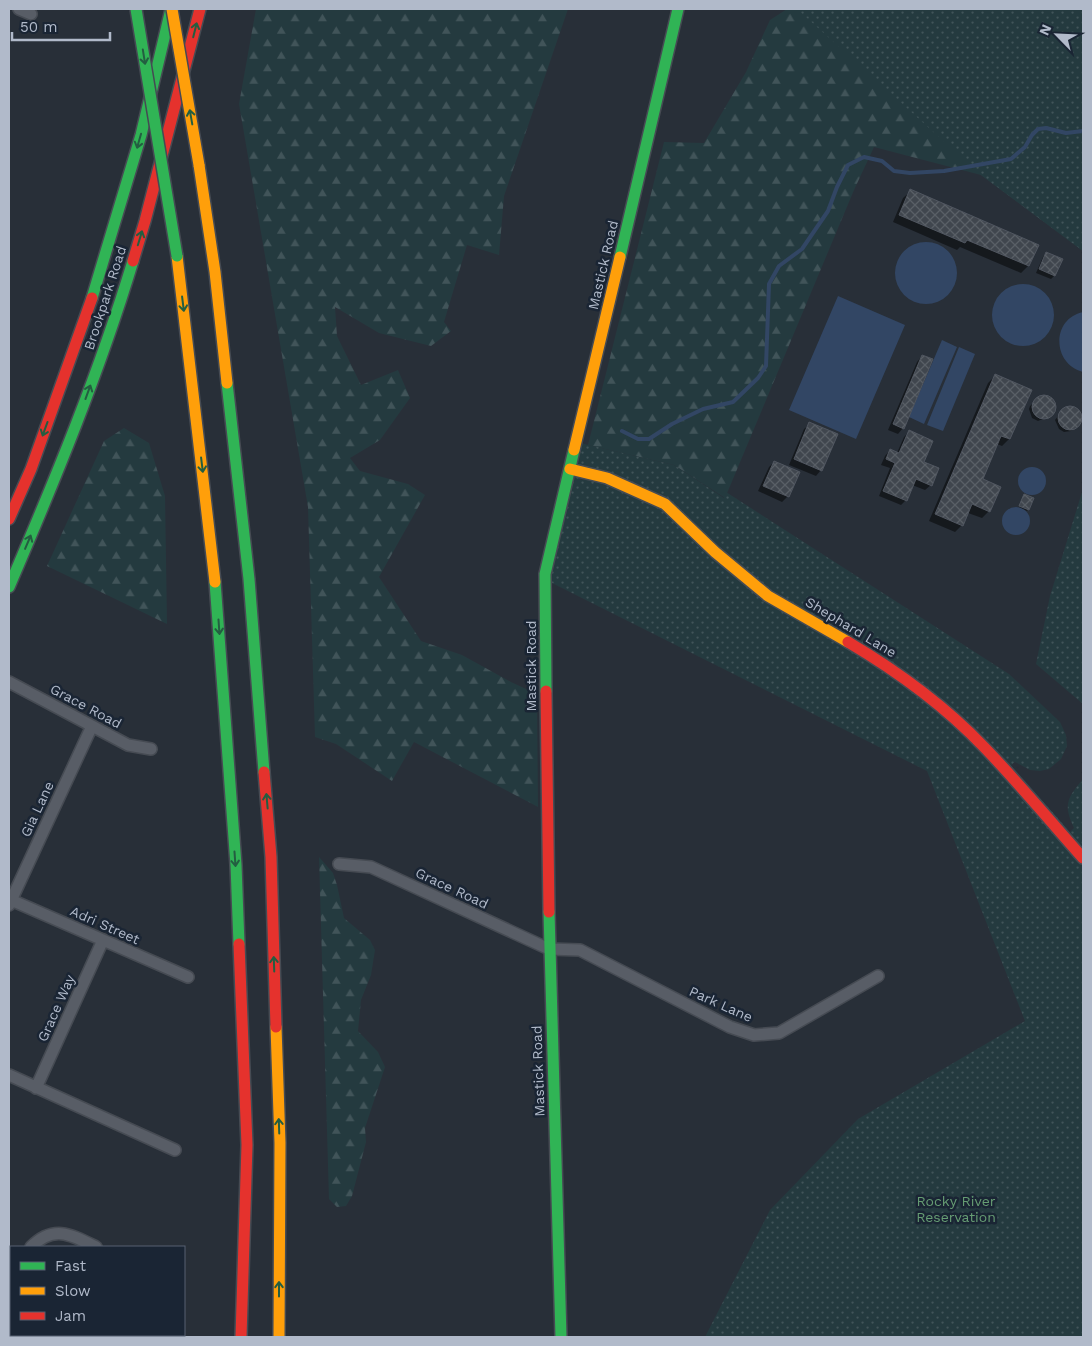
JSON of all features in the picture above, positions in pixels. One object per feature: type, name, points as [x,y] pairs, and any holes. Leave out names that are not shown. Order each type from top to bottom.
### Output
[{"type":"main road","points":[[136,9],[177,256],[216,588],[236,865],[246,1145],[242,1337]]},
{"type":"main road","points":[[172,9],[199,164],[215,272],[249,579],[271,857],[280,1143],[279,1337]]},
{"type":"main road","name":"Brookpark Road","points":[[9,519],[31,469],[92,298],[141,135],[172,9]]},
{"type":"main road","name":"Brookpark Road","points":[[9,587],[50,491],[124,294],[146,221],[200,9]]},
{"type":"main road","name":"Mastick Road","points":[[560,1337],[549,949],[545,574],[678,9]]},
{"type":"main road","name":"Shephard Lane","points":[[570,469],[607,478],[665,504],[715,552],[768,596],[882,662],[926,695],[983,746],[1083,858]]},
{"type":"street","points":[[19,9],[31,14]]},
{"type":"street","name":"Grace Road","points":[[9,682],[128,745],[151,749]]},
{"type":"street","name":"Gia Lane","points":[[10,902],[92,726]]},
{"type":"street","name":"Grace Road","points":[[339,864],[371,867],[549,949]]},
{"type":"street","name":"Adri Street","points":[[10,902],[103,940],[188,978]]},
{"type":"street","name":"Grace Way","points":[[36,1088],[103,940]]},
{"type":"street","name":"Park Lane","points":[[549,949],[580,950],[730,1027],[754,1035],[779,1033],[878,976]]},
{"type":"street","points":[[9,1075],[175,1150]]},
{"type":"street","points":[[32,1246],[48,1235],[68,1234],[94,1246]]},
{"type":"green space","points":[[256,9],[568,9],[504,196],[499,255],[467,245],[444,322],[451,331],[431,346],[379,333],[335,307],[337,336],[361,385],[398,370],[410,398],[380,440],[350,458],[360,471],[408,484],[425,495],[379,577],[421,641],[462,655],[537,694],[538,807],[414,742],[392,781],[336,744],[315,737],[308,507],[239,104]]},
{"type":"green space","points":[[787,9],[1083,9],[1083,251],[981,175],[874,147],[854,190],[725,498],[674,465],[588,445],[664,142],[704,143],[746,72],[770,20]]},
{"type":"green space","points":[[797,9],[1083,9],[1083,251],[981,175]]},
{"type":"green space","points":[[124,428],[149,443],[165,496],[167,624],[47,566],[104,441]]},
{"type":"green space","name":"Rocky River Reservation","points":[[580,443],[674,465],[724,498],[726,492],[1009,674],[1060,722],[1066,735],[1067,746],[1061,759],[1049,769],[1040,771],[1030,770],[1015,762],[1011,765],[1070,832],[1074,828],[1068,802],[1073,791],[1083,779],[1083,1337],[705,1337],[770,1210],[858,1119],[1025,1021],[927,771],[548,581]]},
{"type":"green space","points":[[1083,489],[1083,704],[1036,664],[1050,596]]},
{"type":"green space","points":[[319,857],[333,873],[344,918],[370,940],[375,950],[371,975],[361,1000],[358,1031],[378,1052],[385,1067],[365,1128],[366,1142],[352,1196],[346,1206],[337,1207],[329,1199]]},
{"type":"water","points":[[920,242],[932,242],[948,251],[955,261],[957,273],[955,285],[948,295],[932,304],[920,304],[909,299],[900,290],[895,279],[895,267],[900,256],[909,247]]},
{"type":"water","points":[[1017,284],[1029,284],[1045,293],[1052,303],[1054,315],[1052,327],[1045,337],[1029,346],[1017,346],[1006,341],[997,332],[992,321],[992,309],[997,298],[1006,289]]},
{"type":"water","points":[[838,296],[905,325],[856,439],[789,410]]},
{"type":"water","points":[[1083,312],[1083,372],[1065,360],[1059,342],[1065,323],[1073,316]]},
{"type":"water","points":[[942,340],[957,347],[924,424],[909,417]]},
{"type":"water","points":[[959,347],[975,354],[943,431],[927,425]]},
{"type":"water","points":[[1032,467],[1042,471],[1046,481],[1042,491],[1032,495],[1022,491],[1018,481],[1022,471]]},
{"type":"water","points":[[1016,507],[1026,511],[1030,521],[1026,531],[1016,535],[1006,531],[1002,521],[1006,511]]},
{"type":"building","points":[[910,189],[1039,245],[1029,266],[967,240],[965,243],[899,215]]},
{"type":"building","points":[[1046,252],[1063,259],[1055,276],[1039,269]]},
{"type":"building","points":[[922,355],[933,359],[904,429],[893,424]]},
{"type":"building","points":[[995,374],[1032,390],[1010,439],[1001,436],[983,479],[1001,487],[990,512],[972,504],[963,526],[935,514]]},
{"type":"building","points":[[1044,395],[1052,399],[1056,407],[1052,415],[1044,419],[1036,415],[1032,407],[1036,399]]},
{"type":"building","points":[[1070,406],[1078,410],[1082,418],[1078,426],[1070,430],[1062,426],[1058,418],[1062,410]]},
{"type":"building","points":[[809,422],[838,434],[822,471],[794,459]]},
{"type":"building","points":[[909,430],[933,441],[924,462],[939,468],[932,486],[916,479],[907,501],[883,491],[895,463],[886,459],[890,449],[899,453]]},
{"type":"building","points":[[774,461],[800,472],[789,497],[763,486]]},
{"type":"building","points":[[1024,494],[1034,498],[1029,510],[1019,506]]},
{"type":"waterway","points":[[622,431],[638,439],[649,439],[672,424],[703,409],[733,402],[758,378],[766,366],[769,284],[779,266],[802,249],[828,211],[848,165],[864,157],[882,161],[894,171],[910,173],[944,171],[1011,159],[1025,147],[1038,129],[1046,128],[1066,133],[1083,131]]},
{"type":"traffic: fast","points":[[136,9],[177,256]]},
{"type":"traffic: fast","points":[[92,298],[141,135],[171,9]]},
{"type":"traffic: fast","points":[[620,257],[678,9]]},
{"type":"traffic: fast","points":[[9,587],[76,426],[106,344],[133,261]]},
{"type":"traffic: fast","points":[[227,383],[249,579],[264,772]]},
{"type":"traffic: fast","points":[[546,691],[545,574],[574,450]]},
{"type":"traffic: fast","points":[[215,582],[236,865],[239,944]]},
{"type":"traffic: fast","points":[[549,912],[561,1337]]},
{"type":"traffic: slow","points":[[172,9],[199,165]]},
{"type":"traffic: slow","points":[[199,165],[215,272],[227,383]]},
{"type":"traffic: slow","points":[[177,256],[215,582]]},
{"type":"traffic: slow","points":[[574,450],[620,257]]},
{"type":"traffic: slow","points":[[570,469],[607,478],[665,504],[715,552],[768,596],[848,642]]},
{"type":"traffic: slow","points":[[276,1027],[280,1143],[279,1337]]},
{"type":"traffic: jam","points":[[133,261],[200,9]]},
{"type":"traffic: jam","points":[[9,519],[31,469],[92,298]]},
{"type":"traffic: jam","points":[[848,642],[902,677],[953,717],[997,760],[1083,858]]},
{"type":"traffic: jam","points":[[546,691],[549,912]]},
{"type":"traffic: jam","points":[[264,772],[271,857],[276,1027]]},
{"type":"traffic: jam","points":[[239,944],[247,1145],[241,1337]]}]
